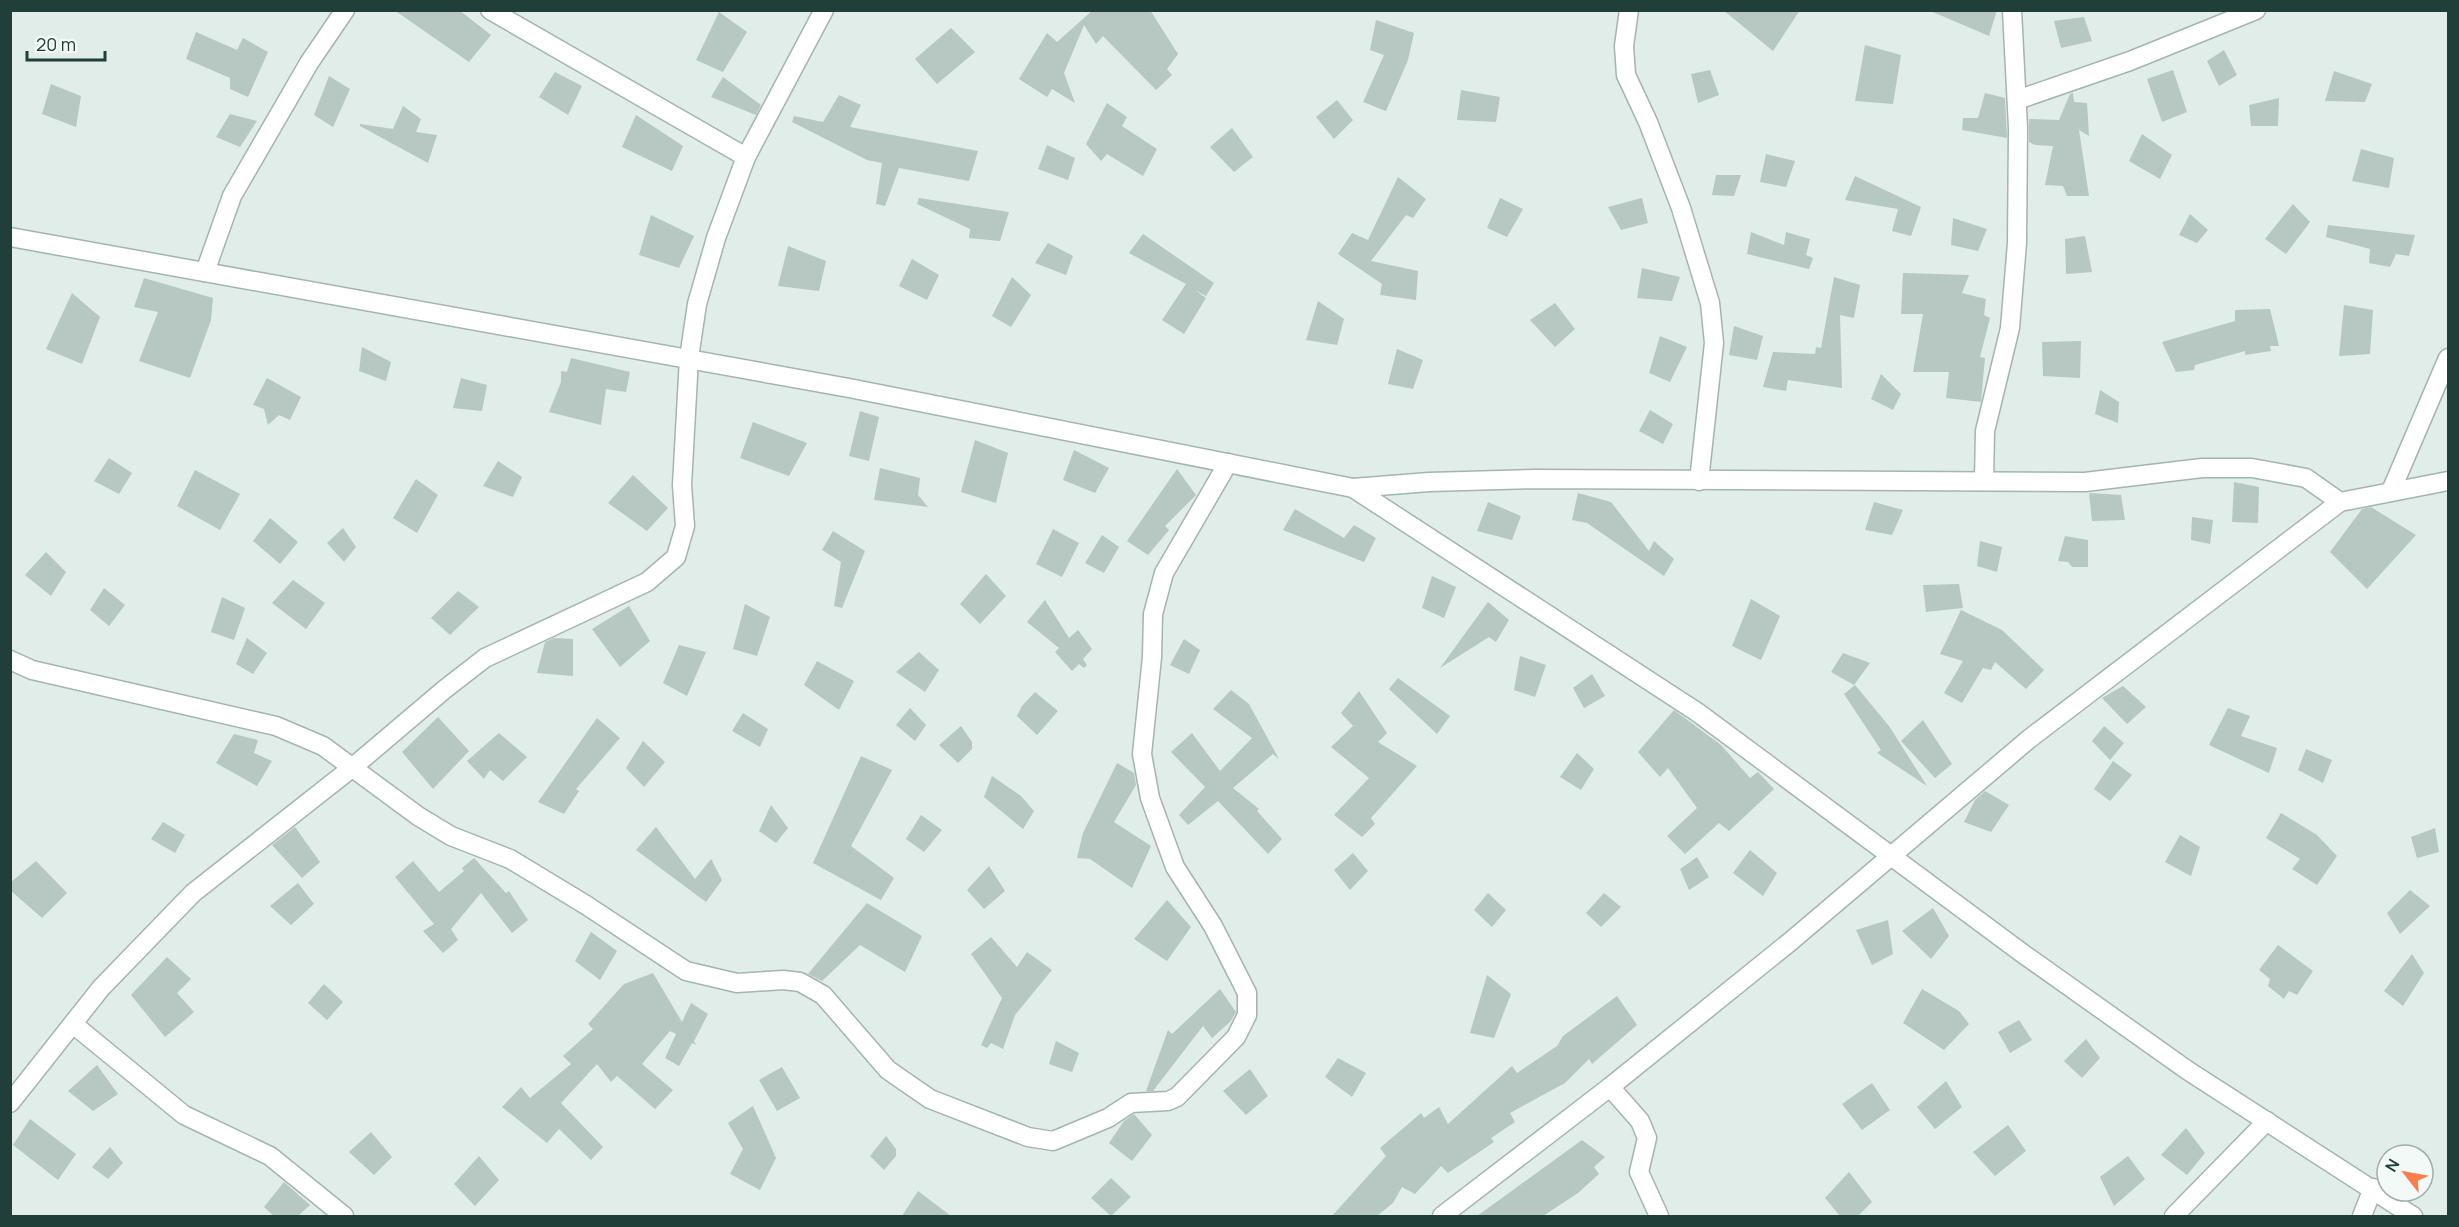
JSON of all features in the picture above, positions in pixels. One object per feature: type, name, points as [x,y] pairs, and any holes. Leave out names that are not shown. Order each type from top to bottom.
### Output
[{"type":"street","points":[[205,272],[232,196],[309,63],[345,10]]},
{"type":"street","points":[[490,10],[746,157]]},
{"type":"street","points":[[10,1103],[101,988],[193,893],[353,767],[485,658],[647,582],[676,557],[685,526],[682,485],[689,358],[697,304],[716,238],[746,157],[824,10]]},
{"type":"street","points":[[1629,10],[1624,46],[1626,75],[1648,122],[1681,208],[1710,303],[1714,343],[1699,481]]},
{"type":"street","points":[[1984,480],[1985,431],[2010,328],[2019,188],[2012,10]]},
{"type":"street","points":[[2017,100],[2140,57],[2256,10]]},
{"type":"street","points":[[10,237],[689,358],[1353,488],[1429,482],[1536,479],[2085,482],[2202,468],[2252,468],[2306,478],[2340,502]]},
{"type":"street","points":[[2391,491],[2448,358]]},
{"type":"street","points":[[10,660],[32,670],[276,726],[323,747],[418,816],[451,836],[510,859],[686,970],[737,983],[783,980],[800,982],[823,995],[888,1070],[930,1099],[1028,1137],[1053,1141],[1108,1118],[1131,1103],[1168,1101],[1177,1097],[1236,1037],[1247,1016],[1247,993],[1213,926],[1174,867],[1150,798],[1142,754],[1152,657],[1153,614],[1164,573],[1228,463]]},
{"type":"street","points":[[1442,1216],[1610,1087],[1891,856],[2029,739],[2340,502],[2448,481]]},
{"type":"street","points":[[1353,488],[1696,712],[2158,1049],[2413,1216]]},
{"type":"street","points":[[73,1024],[184,1115],[270,1156],[344,1216]]},
{"type":"street","points":[[1610,1087],[1640,1121],[1647,1138],[1639,1172],[1659,1216]]},
{"type":"street","points":[[2174,1216],[2267,1121]]},
{"type":"street","points":[[2362,1216],[2373,1188]]},
{"type":"building","points":[[394,10],[459,10],[491,35],[469,62]]},
{"type":"building","points":[[1093,10],[1150,10],[1178,54],[1167,69],[1172,75],[1156,90],[1103,36],[1096,44],[1084,25],[1064,73],[1075,103],[1052,89],[1047,97],[1019,79],[1047,33],[1057,42]]},
{"type":"building","points":[[1723,10],[1800,10],[1773,51]]},
{"type":"building","points":[[1928,10],[1997,10],[1989,36]]},
{"type":"building","points":[[719,12],[747,32],[723,72],[696,60]]},
{"type":"building","points":[[2084,17],[2092,41],[2061,48],[2054,21]]},
{"type":"building","points":[[1376,20],[1414,33],[1408,60],[1386,111],[1363,102],[1384,55],[1370,50]]},
{"type":"building","points":[[951,28],[975,52],[937,84],[915,59]]},
{"type":"building","points":[[196,32],[237,50],[243,38],[268,52],[248,97],[230,89],[230,78],[186,59]]},
{"type":"building","points":[[1865,45],[1901,55],[1893,104],[1855,101]]},
{"type":"building","points":[[2224,50],[2237,75],[2219,86],[2207,61]]},
{"type":"building","points":[[1710,70],[1719,95],[1698,103],[1691,74]]},
{"type":"building","points":[[2173,70],[2187,112],[2162,122],[2147,79]]},
{"type":"building","points":[[2334,71],[2372,84],[2365,102],[2325,101]]},
{"type":"building","points":[[555,72],[582,86],[568,115],[539,97]]},
{"type":"building","points":[[329,76],[350,89],[333,127],[314,115]]},
{"type":"building","points":[[723,77],[761,105],[756,115],[711,97]]},
{"type":"building","points":[[51,84],[81,96],[76,127],[42,114]]},
{"type":"building","points":[[1461,90],[1500,97],[1496,122],[1457,120]]},
{"type":"building","points":[[1985,93],[2005,98],[2007,138],[1962,130],[1963,118],[1978,118]]},
{"type":"building","points":[[2073,93],[2074,102],[2087,103],[2089,136],[2079,130],[2089,196],[2067,196],[2063,186],[2045,185],[2053,146],[2035,145],[2029,142],[2029,119],[2059,120],[2070,94]]},
{"type":"building","points":[[839,95],[861,105],[850,127],[978,151],[969,181],[899,168],[885,206],[876,204],[882,163],[867,160],[792,122],[794,116],[823,122]]},
{"type":"building","points":[[2279,98],[2278,126],[2251,126],[2249,105]]},
{"type":"building","points":[[1337,100],[1353,120],[1334,139],[1316,117]]},
{"type":"building","points":[[1107,103],[1127,117],[1122,126],[1157,149],[1143,176],[1107,154],[1101,161],[1086,144]]},
{"type":"building","points":[[403,106],[421,119],[416,132],[437,135],[428,163],[360,126],[360,124],[393,129]]},
{"type":"building","points":[[230,114],[257,121],[240,147],[216,137]]},
{"type":"building","points":[[636,115],[683,146],[672,171],[622,147]]},
{"type":"building","points":[[1232,128],[1253,157],[1234,172],[1210,147]]},
{"type":"building","points":[[2142,134],[2172,155],[2160,179],[2129,161]]},
{"type":"building","points":[[1047,145],[1075,158],[1068,180],[1038,169]]},
{"type":"building","points":[[2361,149],[2394,158],[2389,188],[2352,181]]},
{"type":"building","points":[[1766,154],[1795,161],[1786,187],[1760,182]]},
{"type":"building","points":[[1716,175],[1741,175],[1734,196],[1712,195]]},
{"type":"building","points":[[1855,176],[1921,207],[1911,236],[1892,231],[1898,209],[1845,200]]},
{"type":"building","points":[[1398,177],[1426,199],[1413,218],[1406,215],[1371,261],[1418,271],[1416,300],[1380,295],[1382,284],[1338,254],[1352,233],[1368,240]]},
{"type":"building","points":[[919,198],[1009,212],[1000,241],[969,238],[970,229],[917,204]]},
{"type":"building","points":[[1500,198],[1523,209],[1507,237],[1487,228]]},
{"type":"building","points":[[1642,198],[1648,223],[1621,230],[1608,207]]},
{"type":"building","points":[[2293,204],[2310,222],[2286,254],[2265,239]]},
{"type":"building","points":[[2190,214],[2208,230],[2197,243],[2179,235]]},
{"type":"building","points":[[651,215],[694,236],[679,268],[639,255]]},
{"type":"building","points":[[1953,218],[1987,229],[1978,251],[1951,245]]},
{"type":"building","points":[[2328,225],[2415,235],[2409,256],[2396,254],[2390,267],[2369,263],[2370,249],[2326,237]]},
{"type":"building","points":[[1751,232],[1784,245],[1786,232],[1810,239],[1806,255],[1813,258],[1809,269],[1747,254]]},
{"type":"building","points":[[1143,234],[1214,283],[1206,296],[1195,290],[1206,298],[1184,334],[1162,320],[1186,284],[1129,253]]},
{"type":"building","points":[[2085,236],[2092,272],[2066,274],[2065,239]]},
{"type":"building","points":[[1048,243],[1073,256],[1066,275],[1035,263]]},
{"type":"building","points":[[788,246],[826,261],[819,291],[778,286]]},
{"type":"building","points":[[912,259],[939,275],[927,300],[899,286]]},
{"type":"building","points":[[1642,268],[1680,277],[1672,301],[1637,298]]},
{"type":"building","points":[[1903,273],[1969,275],[1962,293],[1986,299],[1984,315],[1990,318],[1980,357],[1985,358],[1981,402],[1946,398],[1949,372],[1913,372],[1923,314],[1901,314]]},
{"type":"building","points":[[1012,277],[1031,295],[1011,327],[992,316]]},
{"type":"building","points":[[1834,277],[1860,285],[1854,318],[1840,315],[1842,388],[1788,380],[1786,391],[1763,387],[1773,352],[1815,354],[1816,347],[1821,348]]},
{"type":"building","points":[[144,278],[213,298],[211,320],[190,378],[139,361],[158,312],[134,307]]},
{"type":"building","points":[[72,293],[100,317],[82,364],[46,349]]},
{"type":"building","points":[[1318,301],[1344,319],[1337,345],[1306,340]]},
{"type":"building","points":[[1555,303],[1575,329],[1555,347],[1530,320]]},
{"type":"building","points":[[2344,305],[2373,310],[2370,354],[2339,356]]},
{"type":"building","points":[[2270,309],[2279,346],[2270,346],[2271,351],[2245,355],[2245,351],[2195,365],[2194,370],[2176,372],[2162,342],[2235,321],[2235,310]]},
{"type":"building","points":[[1734,326],[1763,336],[1757,360],[1729,355]]},
{"type":"building","points":[[1660,336],[1687,347],[1670,382],[1649,373]]},
{"type":"building","points":[[2081,341],[2080,378],[2043,376],[2042,342]]},
{"type":"building","points":[[362,347],[391,362],[386,381],[359,371]]},
{"type":"building","points":[[1397,349],[1423,360],[1413,389],[1388,384]]},
{"type":"building","points":[[571,358],[630,372],[626,392],[606,389],[601,425],[549,412],[561,382],[561,371],[567,372]]},
{"type":"building","points":[[1881,374],[1901,394],[1893,410],[1871,399]]},
{"type":"building","points":[[267,378],[301,397],[290,420],[279,415],[268,425],[264,409],[253,405]]},
{"type":"building","points":[[461,378],[487,385],[482,411],[453,408]]},
{"type":"building","points":[[2100,390],[2119,402],[2118,423],[2095,414]]},
{"type":"building","points":[[1650,410],[1673,424],[1663,444],[1639,431]]},
{"type":"building","points":[[860,411],[879,417],[869,461],[849,456]]},
{"type":"building","points":[[753,422],[807,443],[789,476],[740,458]]},
{"type":"building","points":[[975,440],[1008,453],[996,503],[961,492]]},
{"type":"building","points":[[1074,450],[1109,468],[1095,493],[1063,480]]},
{"type":"building","points":[[109,458],[132,473],[119,494],[94,481]]},
{"type":"building","points":[[498,461],[522,477],[513,497],[483,486]]},
{"type":"building","points":[[880,468],[920,478],[918,495],[928,507],[874,500]]},
{"type":"building","points":[[1177,469],[1196,495],[1165,526],[1169,530],[1148,555],[1127,541]]},
{"type":"building","points":[[195,470],[240,494],[220,530],[177,506]]},
{"type":"building","points":[[633,475],[668,508],[647,531],[608,503]]},
{"type":"building","points":[[416,479],[438,495],[417,533],[393,518]]},
{"type":"building","points":[[2234,482],[2259,487],[2258,523],[2232,522]]},
{"type":"building","points":[[1578,493],[1611,502],[1649,551],[1654,541],[1674,559],[1664,576],[1587,523],[1572,520]]},
{"type":"building","points":[[2089,493],[2121,495],[2125,520],[2092,521]]},
{"type":"building","points":[[1488,502],[1521,516],[1512,540],[1477,531]]},
{"type":"building","points":[[1874,502],[1903,510],[1892,535],[1865,530]]},
{"type":"building","points":[[2371,507],[2416,535],[2367,589],[2330,552],[2362,509]]},
{"type":"building","points":[[1295,509],[1344,538],[1354,525],[1376,538],[1364,562],[1283,530]]},
{"type":"building","points":[[2192,517],[2213,520],[2210,544],[2191,540]]},
{"type":"building","points":[[270,518],[298,542],[280,564],[253,541]]},
{"type":"building","points":[[343,528],[356,547],[344,562],[327,543]]},
{"type":"building","points":[[1053,529],[1079,543],[1062,577],[1036,564]]},
{"type":"building","points":[[833,531],[865,551],[842,608],[834,606],[841,562],[822,550]]},
{"type":"building","points":[[1102,535],[1119,547],[1104,573],[1085,563]]},
{"type":"building","points":[[2065,536],[2088,540],[2088,567],[2072,567],[2068,562],[2058,561]]},
{"type":"building","points":[[1980,541],[2002,547],[1997,572],[1977,566]]},
{"type":"building","points":[[46,552],[66,572],[51,596],[25,575]]},
{"type":"building","points":[[986,574],[1006,596],[980,624],[960,604]]},
{"type":"building","points":[[1432,576],[1456,587],[1444,618],[1422,608]]},
{"type":"building","points":[[293,580],[325,603],[306,629],[272,603]]},
{"type":"building","points":[[1959,584],[1963,608],[1926,612],[1923,585]]},
{"type":"building","points":[[104,588],[125,605],[109,626],[90,610]]},
{"type":"building","points":[[458,591],[479,607],[450,635],[431,618]]},
{"type":"building","points":[[222,597],[245,608],[234,640],[211,632]]},
{"type":"building","points":[[1751,599],[1780,616],[1761,660],[1732,646]]},
{"type":"building","points":[[1045,600],[1069,638],[1078,630],[1092,649],[1083,659],[1087,665],[1084,668],[1079,664],[1072,671],[1055,652],[1059,648],[1027,622]]},
{"type":"building","points":[[1488,602],[1509,620],[1496,642],[1489,637],[1440,668]]},
{"type":"building","points":[[745,604],[770,617],[757,656],[733,649]]},
{"type":"building","points":[[629,606],[650,641],[620,667],[592,629]]},
{"type":"building","points":[[1961,610],[2002,630],[2044,670],[2026,689],[1995,662],[1991,670],[1983,668],[1962,703],[1944,693],[1963,661],[1940,654]]},
{"type":"building","points":[[247,638],[267,653],[253,674],[236,664]]},
{"type":"building","points":[[554,638],[573,639],[573,676],[537,673],[545,642]]},
{"type":"building","points":[[1184,639],[1200,650],[1189,674],[1170,665]]},
{"type":"building","points":[[679,645],[706,652],[687,696],[663,683]]},
{"type":"building","points":[[919,652],[939,670],[925,692],[896,672]]},
{"type":"building","points":[[1843,653],[1870,663],[1854,685],[1831,672]]},
{"type":"building","points":[[1520,656],[1546,665],[1535,697],[1514,690]]},
{"type":"building","points":[[817,661],[854,681],[839,710],[804,685]]},
{"type":"building","points":[[1592,674],[1605,696],[1584,708],[1573,688]]},
{"type":"building","points":[[1398,678],[1450,716],[1437,734],[1389,689]]},
{"type":"building","points":[[1855,685],[1889,726],[1927,786],[1877,753],[1881,750],[1844,694]]},
{"type":"building","points":[[2123,686],[2146,707],[2127,724],[2102,698]]},
{"type":"building","points":[[1231,690],[1249,704],[1279,759],[1273,754],[1233,788],[1259,809],[1257,811],[1282,839],[1268,854],[1218,801],[1188,825],[1179,815],[1205,787],[1171,752],[1192,733],[1220,771],[1252,738],[1213,709]]},
{"type":"building","points":[[1359,691],[1387,733],[1378,742],[1417,766],[1371,818],[1375,824],[1362,837],[1334,815],[1369,778],[1331,747],[1353,726],[1341,713]]},
{"type":"building","points":[[1035,692],[1058,711],[1037,735],[1017,716],[1022,706]]},
{"type":"building","points":[[910,708],[926,725],[915,741],[896,725]]},
{"type":"building","points":[[2228,708],[2250,716],[2241,736],[2277,748],[2269,773],[2209,745]]},
{"type":"building","points":[[1674,710],[1721,745],[1750,778],[1758,772],[1774,789],[1729,831],[1719,823],[1685,854],[1667,836],[1697,808],[1668,768],[1660,777],[1638,752]]},
{"type":"building","points":[[743,713],[768,729],[760,747],[732,731]]},
{"type":"building","points":[[438,717],[469,751],[433,789],[402,752]]},
{"type":"building","points":[[597,718],[620,738],[576,789],[579,791],[564,814],[538,802]]},
{"type":"building","points":[[1923,720],[1952,764],[1935,778],[1901,741]]},
{"type":"building","points":[[961,726],[972,742],[972,749],[958,763],[939,745]]},
{"type":"building","points":[[2104,726],[2124,743],[2110,760],[2092,741]]},
{"type":"building","points":[[499,733],[527,757],[503,781],[490,770],[484,779],[467,761]]},
{"type":"building","points":[[234,734],[258,740],[254,753],[272,761],[257,786],[216,763]]},
{"type":"building","points":[[643,741],[665,762],[644,787],[626,768]]},
{"type":"building","points":[[2306,749],[2332,760],[2323,783],[2298,770]]},
{"type":"building","points":[[1577,753],[1594,769],[1581,790],[1560,777]]},
{"type":"building","points":[[861,756],[892,770],[851,846],[894,878],[881,900],[813,863]]},
{"type":"building","points":[[2113,761],[2132,775],[2110,801],[2094,789]]},
{"type":"building","points":[[1117,763],[1134,773],[1136,785],[1114,822],[1151,846],[1132,888],[1090,859],[1077,858],[1083,833]]},
{"type":"building","points":[[992,776],[1021,796],[1034,811],[1023,829],[984,797]]},
{"type":"building","points":[[1985,791],[2009,805],[1991,832],[1964,822],[1975,800]]},
{"type":"building","points":[[771,805],[788,828],[776,843],[759,831]]},
{"type":"building","points":[[2281,813],[2317,835],[2337,856],[2317,885],[2292,869],[2300,859],[2266,838]]},
{"type":"building","points":[[921,815],[942,830],[924,852],[906,839]]},
{"type":"building","points":[[163,822],[185,835],[175,853],[151,839]]},
{"type":"building","points":[[295,827],[320,862],[302,878],[272,845]]},
{"type":"building","points":[[656,827],[695,879],[711,859],[722,880],[706,902],[636,850]]},
{"type":"building","points":[[2435,828],[2439,852],[2417,858],[2411,837]]},
{"type":"building","points":[[2180,835],[2200,847],[2191,876],[2165,862]]},
{"type":"building","points":[[1750,850],[1777,873],[1763,896],[1733,873]]},
{"type":"building","points":[[1353,853],[1368,871],[1350,890],[1334,870]]},
{"type":"building","points":[[1697,857],[1709,877],[1689,890],[1680,869]]},
{"type":"building","points":[[474,858],[506,893],[509,891],[528,920],[512,933],[481,893],[451,929],[458,940],[443,953],[423,931],[434,924],[395,877],[413,861],[439,892],[464,871],[462,868]]},
{"type":"building","points":[[36,861],[67,893],[42,918],[10,890],[10,883]]},
{"type":"building","points":[[989,866],[1005,891],[984,909],[967,890]]},
{"type":"building","points":[[298,883],[314,904],[291,925],[270,906]]},
{"type":"building","points":[[2410,890],[2430,906],[2400,934],[2387,913]]},
{"type":"building","points":[[1488,893],[1506,910],[1492,927],[1474,910]]},
{"type":"building","points":[[1604,893],[1621,907],[1601,927],[1586,913]]},
{"type":"building","points":[[1167,900],[1191,927],[1167,961],[1134,939]]},
{"type":"building","points":[[867,903],[922,936],[905,972],[860,945],[822,981],[808,974]]},
{"type":"building","points":[[1933,908],[1949,936],[1931,959],[1902,931]]},
{"type":"building","points":[[1888,920],[1893,954],[1872,965],[1856,930]]},
{"type":"building","points":[[591,932],[617,951],[600,980],[575,961]]},
{"type":"building","points":[[991,937],[1017,967],[1027,952],[1052,970],[1015,1015],[1003,1049],[991,1043],[987,1048],[981,1045],[1002,998],[971,954]]},
{"type":"building","points":[[2278,945],[2313,971],[2297,995],[2289,991],[2284,999],[2268,986],[2270,979],[2259,970]]},
{"type":"building","points":[[2412,954],[2424,973],[2403,1006],[2384,991]]},
{"type":"building","points":[[167,957],[191,979],[177,993],[194,1012],[165,1037],[131,995]]},
{"type":"building","points":[[653,973],[682,1022],[691,1003],[708,1014],[694,1041],[696,1045],[692,1043],[679,1066],[665,1058],[676,1034],[670,1031],[642,1064],[673,1090],[655,1109],[617,1076],[611,1082],[597,1064],[561,1103],[603,1147],[591,1160],[559,1129],[547,1143],[502,1107],[521,1087],[530,1098],[571,1064],[563,1056],[593,1029],[588,1024],[624,984]]},
{"type":"building","points":[[1487,975],[1511,994],[1494,1038],[1470,1033]]},
{"type":"building","points":[[324,984],[343,1002],[327,1020],[308,1003]]},
{"type":"building","points":[[1220,989],[1236,1012],[1231,1021],[1212,1038],[1203,1026],[1153,1091],[1146,1091],[1168,1030],[1172,1034]]},
{"type":"building","points":[[1922,989],[1959,1011],[1969,1024],[1944,1050],[1903,1023]]},
{"type":"building","points":[[1617,996],[1637,1025],[1592,1064],[1589,1059],[1565,1083],[1510,1113],[1515,1122],[1491,1138],[1494,1142],[1448,1173],[1441,1166],[1415,1194],[1402,1187],[1393,1203],[1377,1216],[1332,1216],[1386,1156],[1380,1148],[1421,1113],[1424,1118],[1439,1107],[1448,1124],[1512,1066],[1517,1073],[1557,1046],[1563,1036]]},
{"type":"building","points":[[2019,1020],[2032,1040],[2010,1053],[1998,1032]]},
{"type":"building","points":[[2086,1039],[2100,1058],[2082,1078],[2064,1061]]},
{"type":"building","points":[[1056,1041],[1079,1053],[1072,1072],[1049,1064]]},
{"type":"building","points":[[1338,1058],[1366,1073],[1352,1097],[1325,1077]]},
{"type":"building","points":[[97,1065],[118,1094],[93,1111],[68,1091]]},
{"type":"building","points":[[782,1067],[800,1098],[777,1111],[759,1080]]},
{"type":"building","points":[[1250,1069],[1268,1096],[1246,1115],[1223,1091]]},
{"type":"building","points":[[1946,1081],[1962,1107],[1935,1129],[1917,1107]]},
{"type":"building","points":[[1872,1083],[1890,1110],[1862,1130],[1842,1104]]},
{"type":"building","points":[[753,1106],[776,1158],[760,1190],[730,1174],[743,1149],[728,1123]]},
{"type":"building","points":[[1134,1114],[1152,1135],[1132,1161],[1109,1143],[1124,1121]]},
{"type":"building","points":[[30,1119],[76,1154],[58,1180],[13,1145]]},
{"type":"building","points":[[2008,1125],[2026,1151],[1995,1176],[1973,1152]]},
{"type":"building","points":[[2186,1128],[2205,1153],[2187,1175],[2161,1155]]},
{"type":"building","points":[[371,1132],[392,1157],[374,1175],[349,1152]]},
{"type":"building","points":[[886,1136],[896,1149],[896,1156],[884,1170],[870,1156]]},
{"type":"building","points":[[1582,1140],[1605,1157],[1594,1167],[1599,1174],[1578,1193],[1543,1216],[1477,1216]]},
{"type":"building","points":[[110,1147],[123,1163],[108,1179],[92,1167]]},
{"type":"building","points":[[479,1156],[499,1180],[475,1206],[454,1184]]},
{"type":"building","points":[[2128,1156],[2145,1179],[2114,1206],[2100,1177]]},
{"type":"building","points":[[1849,1172],[1872,1202],[1858,1216],[1840,1216],[1825,1198]]},
{"type":"building","points":[[1111,1178],[1131,1197],[1111,1216],[1091,1198]]},
{"type":"building","points":[[284,1182],[310,1205],[298,1216],[274,1216],[264,1207]]},
{"type":"building","points":[[918,1191],[951,1216],[902,1216]]}]
